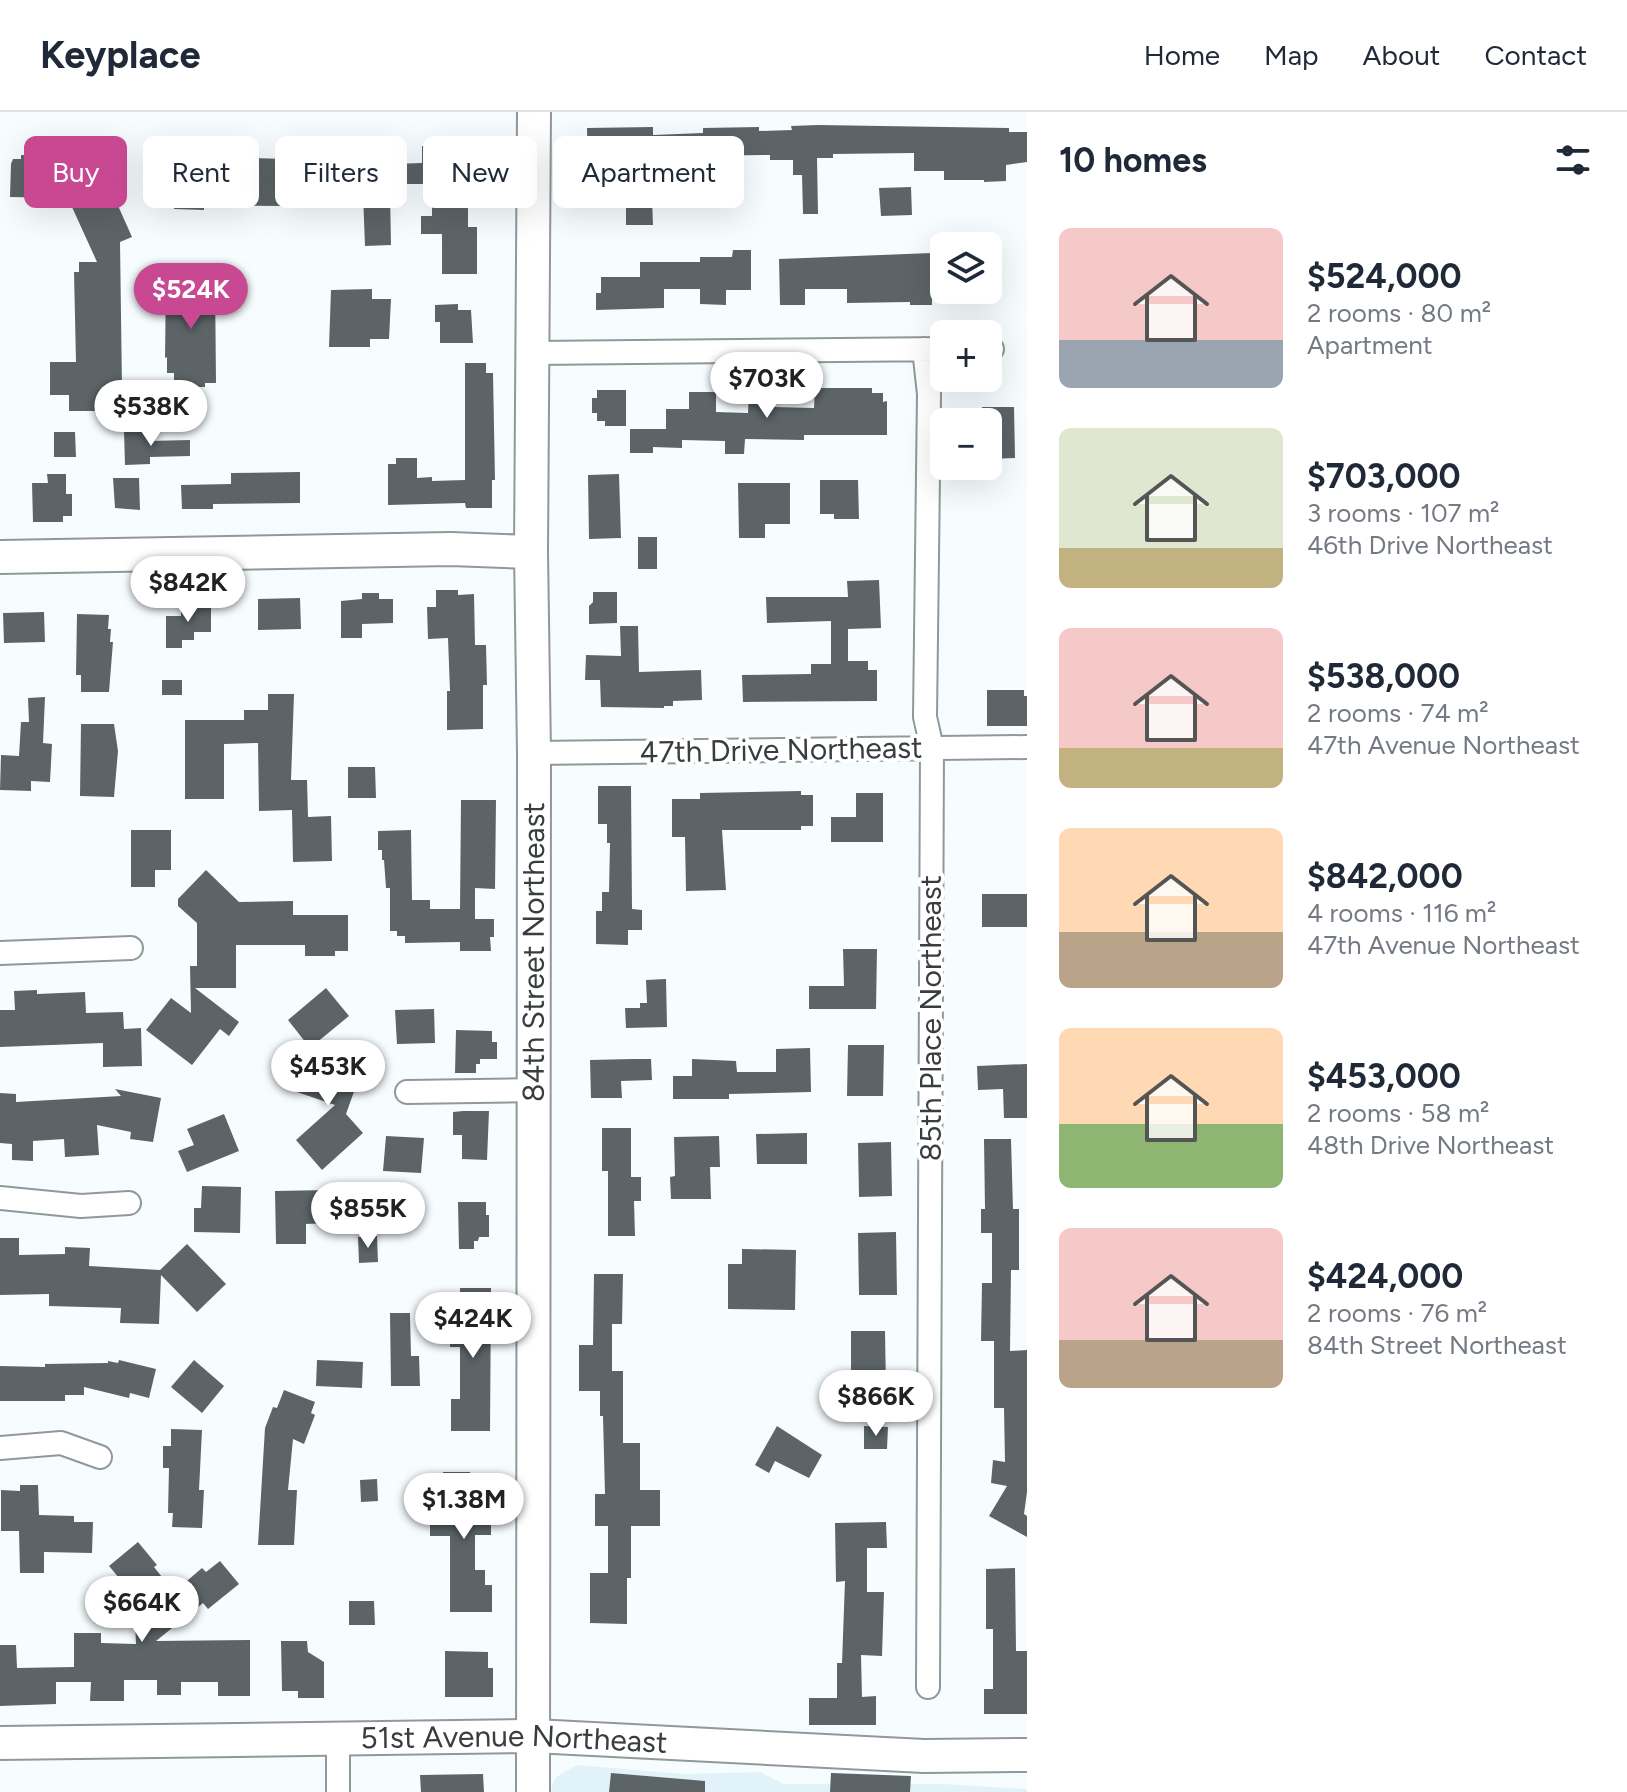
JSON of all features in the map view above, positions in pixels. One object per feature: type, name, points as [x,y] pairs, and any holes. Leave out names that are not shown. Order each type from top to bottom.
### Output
[{"type":"street","name":"84th Street Northeast","points":[[533,1792],[534,753],[531,552],[534,112]]},
{"type":"street","points":[[534,353],[930,349]]},
{"type":"street","name":"85th Place Northeast","points":[[928,1687],[932,748],[925,717],[930,385]]},
{"type":"street","points":[[0,557],[451,549],[531,552]]},
{"type":"street","name":"47th Drive Northeast","points":[[534,753],[1027,747]]},
{"type":"street","points":[[0,953],[131,948]]},
{"type":"street","points":[[407,1092],[534,1090]]},
{"type":"street","points":[[0,1198],[81,1206],[129,1203]]},
{"type":"street","points":[[0,1448],[61,1443],[100,1457]]},
{"type":"street","name":"51st Avenue Northeast","points":[[0,1743],[534,1736],[924,1756],[1027,1755]]},
{"type":"street","points":[[338,1738],[338,1792]]},
{"type":"shaded area","points":[[577,1765],[685,1774],[760,1772],[784,1784],[943,1784],[1027,1789],[1027,1792],[551,1792],[556,1777]]},
{"type":"building","points":[[791,126],[1009,128],[1009,132],[1027,132],[1027,162],[1006,165],[1006,181],[984,182],[944,180],[944,171],[914,171],[914,153],[833,154],[833,158],[817,158],[818,214],[803,214],[802,175],[793,175],[793,160],[770,160],[770,155],[744,155],[744,136],[587,136],[587,128],[653,127],[653,135],[703,133],[703,128],[792,130]]},
{"type":"building","points":[[423,146],[423,184],[407,184],[407,164],[422,163]]},
{"type":"building","points":[[21,155],[24,155],[24,197],[10,197],[11,164],[13,159],[21,159]]},
{"type":"building","points":[[259,158],[275,159],[275,206],[259,206]]},
{"type":"building","points":[[911,187],[912,215],[881,216],[879,188]]},
{"type":"building","points":[[72,208],[119,208],[132,237],[120,242],[122,388],[117,388],[117,411],[69,411],[69,395],[50,395],[50,362],[76,362],[74,272],[79,272],[79,262],[97,262]]},
{"type":"building","points":[[204,208],[204,210],[174,209]]},
{"type":"building","points":[[364,208],[390,208],[391,245],[365,246]]},
{"type":"building","points":[[432,208],[468,208],[468,227],[477,227],[477,274],[442,274],[442,234],[421,234],[421,216],[432,216]]},
{"type":"building","points":[[626,208],[652,208],[653,225],[626,225]]},
{"type":"building","points":[[733,250],[751,250],[751,290],[726,290],[726,305],[700,304],[700,289],[664,289],[664,308],[596,310],[596,293],[601,293],[601,277],[640,277],[640,262],[700,262],[700,257],[732,257]]},
{"type":"building","points":[[930,253],[932,305],[910,305],[910,302],[847,303],[847,289],[805,289],[805,305],[780,305],[779,259]]},
{"type":"building","points":[[186,275],[201,275],[202,281],[215,281],[216,383],[205,383],[205,387],[174,387],[174,373],[167,373],[166,278],[186,278]]},
{"type":"building","points":[[372,289],[372,299],[391,299],[389,339],[370,339],[370,347],[329,347],[331,290]]},
{"type":"building","points":[[458,304],[458,310],[471,310],[473,343],[440,343],[440,322],[435,322],[435,305]]},
{"type":"building","points":[[465,363],[486,363],[486,373],[493,373],[495,480],[492,480],[492,508],[466,508],[465,503],[388,505],[388,464],[396,464],[396,458],[417,458],[417,478],[465,480]]},
{"type":"building","points":[[815,388],[872,388],[872,393],[883,393],[883,402],[887,401],[887,435],[804,435],[804,440],[745,439],[744,454],[725,454],[725,441],[682,440],[682,448],[653,447],[653,453],[630,453],[630,429],[666,429],[666,409],[689,409],[689,392],[716,392],[716,412],[748,413],[749,391],[773,391],[773,407],[814,408]]},
{"type":"building","points":[[597,390],[626,390],[626,426],[605,426],[605,421],[597,421],[597,413],[592,413],[592,398],[597,398]]},
{"type":"building","points":[[1014,407],[1015,458],[1002,458],[1002,408],[982,408]]},
{"type":"building","points":[[124,430],[149,430],[149,441],[190,440],[190,456],[150,457],[150,464],[125,465]]},
{"type":"building","points":[[54,432],[75,432],[76,457],[54,457]]},
{"type":"building","points":[[300,472],[300,503],[213,504],[213,509],[182,509],[181,485],[231,484],[231,473]]},
{"type":"building","points":[[47,474],[66,474],[66,494],[72,494],[72,516],[63,516],[63,522],[33,522],[32,483],[48,483]]},
{"type":"building","points":[[619,474],[621,538],[589,539],[588,475]]},
{"type":"building","points":[[113,478],[139,478],[140,510],[115,508]]},
{"type":"building","points":[[820,480],[858,480],[859,519],[834,519],[834,514],[820,514]]},
{"type":"building","points":[[738,483],[790,483],[790,524],[765,524],[765,538],[739,538]]},
{"type":"building","points":[[638,537],[657,537],[657,569],[638,569]]},
{"type":"building","points":[[879,580],[881,628],[848,629],[848,661],[868,661],[868,670],[877,670],[877,701],[743,702],[742,675],[811,674],[811,664],[831,664],[831,621],[767,623],[766,597],[848,597],[847,581]]},
{"type":"building","points":[[436,590],[458,590],[458,595],[474,594],[475,645],[486,645],[487,685],[483,685],[483,729],[447,730],[447,691],[450,691],[448,638],[428,639],[427,607],[436,607]]},
{"type":"building","points":[[593,592],[617,592],[617,623],[589,624]]},
{"type":"building","points":[[362,593],[379,593],[379,599],[393,599],[393,623],[362,624],[362,638],[341,638],[341,601],[362,599]]},
{"type":"building","points":[[300,598],[301,629],[258,630],[258,599]]},
{"type":"building","points":[[181,601],[211,604],[211,632],[194,632],[194,640],[182,640],[182,648],[166,648],[166,616],[181,616]]},
{"type":"building","points":[[44,612],[45,642],[4,643],[3,613]]},
{"type":"building","points":[[77,614],[109,615],[108,629],[111,629],[110,642],[113,642],[109,692],[81,692],[81,675],[76,675]]},
{"type":"building","points":[[620,626],[638,626],[639,672],[701,670],[702,700],[673,701],[673,706],[664,708],[601,707],[600,680],[585,680],[586,655],[621,656]]},
{"type":"building","points":[[162,680],[182,680],[182,695],[162,695]]},
{"type":"building","points":[[987,690],[1024,690],[1024,696],[1027,696],[1027,726],[987,726]]},
{"type":"building","points":[[268,694],[294,694],[291,780],[307,780],[308,817],[331,816],[332,861],[293,862],[292,810],[259,811],[258,743],[224,744],[224,799],[185,799],[185,720],[244,720],[244,710],[268,710]]},
{"type":"building","points":[[45,697],[43,743],[52,744],[50,782],[31,781],[31,791],[0,790],[1,755],[19,756],[21,722],[29,722],[28,698]]},
{"type":"building","points":[[81,724],[114,724],[118,751],[114,797],[80,796]]},
{"type":"building","points":[[348,767],[375,767],[376,798],[348,798]]},
{"type":"building","points":[[598,786],[631,786],[632,909],[642,910],[642,930],[628,930],[628,945],[596,944],[596,911],[602,911],[602,892],[609,892],[610,843],[607,843],[607,824],[598,824]]},
{"type":"building","points":[[801,791],[801,795],[813,795],[813,826],[801,826],[801,830],[722,830],[726,890],[686,891],[685,837],[672,837],[672,799],[700,799],[700,793]]},
{"type":"building","points":[[856,793],[883,793],[883,842],[831,842],[831,817],[856,817]]},
{"type":"building","points":[[461,800],[496,800],[495,889],[475,888],[475,919],[494,919],[491,951],[460,951],[460,942],[405,943],[405,936],[397,936],[397,931],[390,931],[390,888],[386,888],[382,850],[378,850],[378,831],[411,830],[412,900],[430,900],[430,909],[460,909]]},
{"type":"building","points":[[131,830],[171,830],[171,870],[155,870],[155,887],[131,887]]},
{"type":"building","points":[[206,870],[239,902],[293,901],[293,915],[348,915],[348,951],[335,951],[335,956],[305,956],[305,945],[236,945],[236,988],[195,988],[239,1022],[229,1036],[220,1029],[192,1065],[146,1030],[171,998],[191,1013],[190,966],[197,966],[197,923],[178,906],[178,899]]},
{"type":"building","points":[[982,894],[1027,894],[1027,927],[982,927]]},
{"type":"building","points":[[843,949],[877,949],[876,1009],[809,1009],[809,986],[844,986]]},
{"type":"building","points":[[666,979],[667,1027],[626,1028],[625,1008],[640,1008],[640,1003],[647,1003],[646,980]]},
{"type":"building","points":[[326,988],[349,1016],[310,1048],[288,1020]]},
{"type":"building","points":[[37,990],[37,994],[85,992],[86,1013],[123,1012],[124,1029],[141,1028],[142,1066],[103,1067],[103,1043],[0,1047],[0,1010],[15,1010],[14,991]]},
{"type":"building","points":[[434,1009],[435,1043],[397,1044],[395,1010]]},
{"type":"building","points":[[456,1030],[492,1031],[492,1042],[497,1042],[497,1059],[480,1059],[480,1064],[476,1064],[476,1073],[455,1073]]},
{"type":"building","points":[[848,1045],[884,1045],[883,1096],[847,1096]]},
{"type":"building","points":[[810,1048],[811,1092],[729,1094],[729,1099],[673,1099],[673,1076],[692,1076],[692,1059],[736,1061],[737,1072],[776,1072],[776,1049]]},
{"type":"building","points":[[304,1052],[361,1072],[346,1114],[363,1133],[322,1170],[296,1140],[335,1105],[297,1092],[303,1074],[297,1072]]},
{"type":"building","points":[[651,1059],[652,1080],[621,1081],[622,1098],[591,1098],[590,1060]]},
{"type":"building","points":[[1027,1064],[1027,1118],[1004,1118],[1003,1089],[978,1090],[977,1066]]},
{"type":"building","points":[[115,1089],[161,1098],[153,1142],[130,1139],[131,1132],[97,1125],[99,1155],[65,1157],[64,1139],[33,1141],[33,1161],[12,1160],[12,1144],[0,1143],[0,1093],[16,1094],[16,1102],[121,1096]]},
{"type":"building","points":[[489,1111],[487,1160],[462,1159],[462,1135],[453,1135],[453,1112]]},
{"type":"building","points":[[224,1114],[239,1151],[187,1172],[178,1151],[194,1145],[187,1129]]},
{"type":"building","points":[[602,1128],[631,1128],[631,1177],[641,1177],[641,1201],[634,1201],[635,1236],[608,1236],[608,1171],[602,1171]]},
{"type":"building","points":[[807,1133],[807,1164],[757,1164],[756,1134]]},
{"type":"building","points":[[386,1136],[424,1138],[421,1173],[383,1171]]},
{"type":"building","points":[[719,1136],[720,1167],[710,1167],[711,1199],[671,1199],[670,1177],[675,1176],[674,1137]]},
{"type":"building","points":[[984,1139],[1011,1139],[1013,1209],[1019,1209],[1019,1270],[1011,1270],[1010,1351],[1027,1350],[1027,1492],[1024,1514],[1027,1516],[1027,1537],[989,1516],[1007,1486],[991,1483],[993,1460],[1005,1462],[1004,1408],[994,1408],[994,1341],[981,1341],[982,1283],[992,1283],[992,1233],[981,1233],[981,1209],[985,1209]]},
{"type":"building","points":[[891,1142],[892,1196],[859,1197],[858,1143]]},
{"type":"building","points":[[202,1186],[241,1187],[240,1233],[194,1232],[194,1208],[201,1208]]},
{"type":"building","points":[[329,1190],[330,1223],[306,1224],[306,1244],[276,1244],[275,1191]]},
{"type":"building","points":[[458,1202],[486,1202],[489,1237],[479,1237],[478,1241],[474,1241],[474,1249],[459,1249]]},
{"type":"building","points":[[896,1232],[897,1295],[859,1295],[858,1233]]},
{"type":"building","points":[[377,1236],[378,1262],[359,1263],[358,1237]]},
{"type":"building","points":[[0,1238],[19,1238],[19,1255],[65,1254],[65,1247],[90,1248],[89,1266],[160,1270],[187,1244],[226,1284],[197,1312],[161,1275],[159,1324],[120,1323],[121,1308],[49,1306],[49,1294],[0,1295]]},
{"type":"building","points":[[742,1249],[796,1250],[795,1310],[728,1309],[728,1264],[742,1264]]},
{"type":"building","points":[[594,1274],[623,1274],[622,1324],[612,1324],[612,1371],[623,1371],[623,1443],[640,1443],[640,1490],[660,1490],[660,1526],[631,1526],[627,1624],[590,1623],[590,1573],[608,1573],[608,1526],[595,1526],[595,1494],[605,1494],[600,1391],[579,1391],[579,1345],[593,1345]]},
{"type":"building","points":[[460,1288],[491,1288],[490,1431],[451,1431],[451,1399],[460,1399],[460,1347],[450,1347],[451,1313],[460,1313]]},
{"type":"building","points":[[390,1313],[410,1313],[411,1356],[419,1356],[420,1386],[391,1386]]},
{"type":"building","points":[[851,1331],[885,1331],[886,1389],[851,1390]]},
{"type":"building","points":[[119,1360],[156,1369],[149,1398],[130,1393],[129,1398],[84,1387],[84,1395],[65,1395],[65,1401],[0,1401],[0,1366],[45,1367],[45,1364],[118,1363]]},
{"type":"building","points":[[194,1360],[224,1386],[202,1413],[171,1387]]},
{"type":"building","points":[[317,1360],[363,1362],[362,1388],[316,1386]]},
{"type":"building","points":[[284,1390],[315,1402],[311,1413],[315,1415],[304,1444],[293,1439],[288,1490],[297,1490],[294,1545],[258,1545],[265,1428]]},
{"type":"building","points":[[777,1426],[822,1455],[809,1478],[775,1461],[769,1473],[755,1465]]},
{"type":"building","points":[[864,1426],[888,1427],[887,1449],[864,1449]]},
{"type":"building","points":[[171,1429],[202,1430],[199,1490],[204,1490],[202,1528],[172,1527],[173,1513],[168,1513],[169,1468],[163,1468],[163,1446],[171,1446]]},
{"type":"building","points":[[443,1472],[470,1472],[470,1492],[491,1492],[491,1535],[475,1535],[475,1570],[485,1570],[485,1585],[492,1585],[492,1612],[450,1612],[450,1536],[430,1536],[430,1510],[444,1510]]},
{"type":"building","points":[[377,1479],[378,1501],[361,1502],[360,1480]]},
{"type":"building","points":[[20,1485],[38,1485],[39,1515],[74,1516],[74,1522],[93,1522],[92,1553],[44,1552],[44,1573],[20,1573],[19,1531],[1,1531],[1,1490],[20,1491]]},
{"type":"building","points":[[886,1522],[887,1548],[867,1548],[867,1592],[884,1592],[882,1656],[861,1655],[862,1697],[876,1696],[876,1725],[809,1725],[809,1698],[837,1698],[837,1663],[842,1663],[845,1581],[836,1582],[835,1523]]},
{"type":"building","points":[[138,1542],[174,1592],[202,1568],[206,1572],[220,1561],[239,1584],[208,1609],[203,1603],[156,1641],[250,1640],[250,1696],[218,1696],[218,1682],[181,1682],[181,1695],[157,1695],[157,1680],[124,1680],[124,1701],[90,1701],[91,1682],[56,1682],[56,1704],[0,1706],[0,1645],[16,1645],[17,1668],[74,1667],[74,1633],[101,1633],[101,1643],[136,1644],[134,1596],[109,1566]]},
{"type":"building","points":[[1015,1568],[1016,1651],[1027,1651],[1027,1714],[984,1714],[984,1689],[993,1689],[993,1629],[986,1629],[986,1569]]},
{"type":"building","points":[[349,1601],[374,1601],[375,1625],[349,1625]]},
{"type":"building","points":[[281,1641],[307,1641],[308,1652],[324,1662],[324,1698],[298,1698],[298,1691],[282,1691]]},
{"type":"building","points":[[445,1651],[488,1652],[488,1668],[493,1668],[493,1697],[445,1697]]},
{"type":"building","points":[[611,1773],[705,1781],[705,1792],[609,1792]]},
{"type":"building","points":[[831,1773],[911,1776],[910,1792],[830,1792]]},
{"type":"building","points":[[483,1774],[484,1792],[421,1792],[420,1775]]}]
